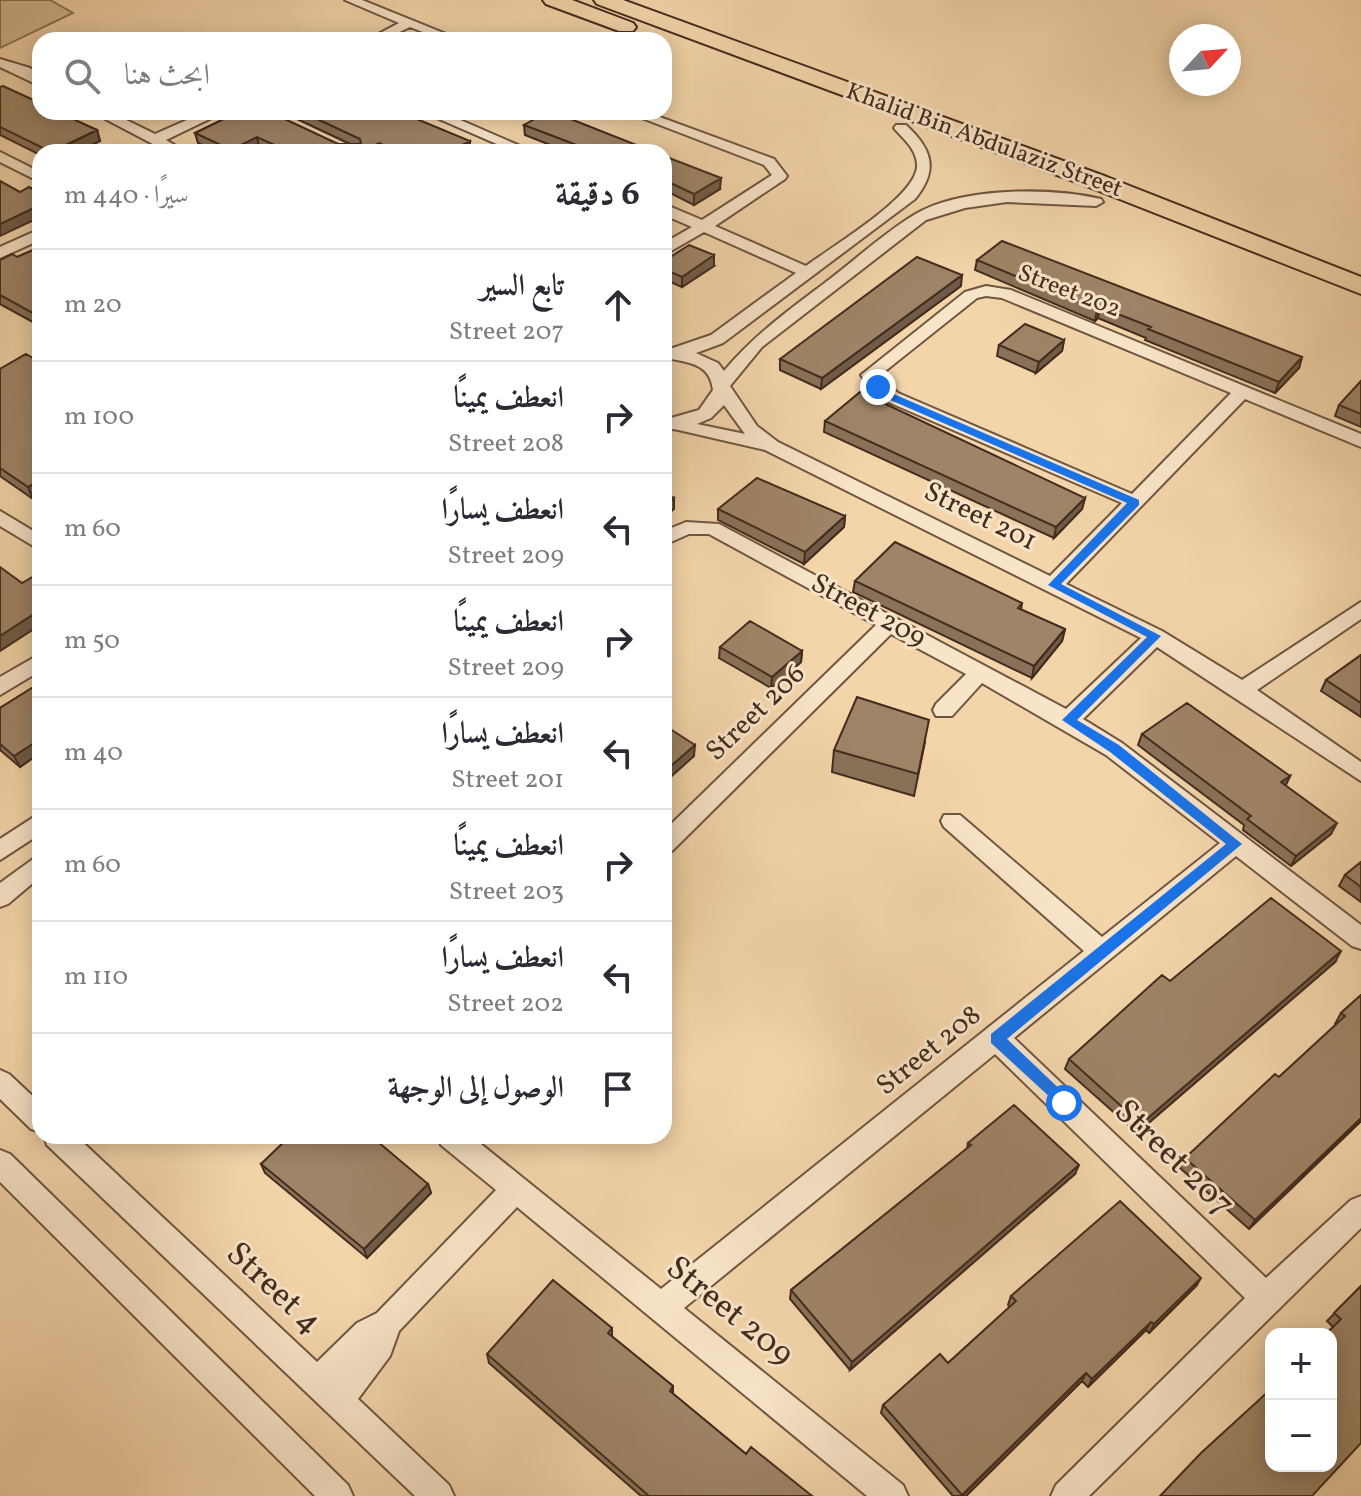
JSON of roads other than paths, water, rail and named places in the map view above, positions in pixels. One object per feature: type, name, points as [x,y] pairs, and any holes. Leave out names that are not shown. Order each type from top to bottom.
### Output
[{"type":"main road","name":"Khalid Bin Abdulaziz Street","points":[[553,0],[641,32]]},
{"type":"main road","name":"Khalid Bin Abdulaziz Street","points":[[604,0],[1098,182],[1361,286]]},
{"type":"main road","name":"Khalid Bin Abdulaziz Street","points":[[672,43],[1096,202],[1361,308]]},
{"type":"street","points":[[351,0],[435,32]]},
{"type":"street","points":[[390,32],[411,22]]},
{"type":"street","points":[[0,65],[32,79]]},
{"type":"street","points":[[115,120],[162,144]]},
{"type":"street","points":[[154,140],[199,120]]},
{"type":"street","points":[[449,120],[508,144]]},
{"type":"street","points":[[655,120],[769,162],[780,176],[768,187],[672,245]]},
{"type":"street","points":[[672,354],[717,339],[910,196],[926,173],[926,158],[917,142],[901,128]]},
{"type":"street","points":[[0,156],[32,174]]},
{"type":"street","points":[[910,196],[930,193],[940,196],[945,207]]},
{"type":"street","points":[[672,424],[710,412],[756,343],[921,217],[945,207],[1002,196],[1056,197],[1096,202]]},
{"type":"street","points":[[672,212],[807,272]]},
{"type":"street","points":[[0,253],[32,238]]},
{"type":"street","name":"Street 202","points":[[1135,502],[892,397],[878,387],[870,375],[971,295],[986,291],[1005,293],[1361,441]]},
{"type":"street","name":"Street 201","points":[[672,354],[709,365],[751,430],[772,446],[1155,636],[1242,690],[1361,773]]},
{"type":"street","points":[[1053,585],[1243,391]]},
{"type":"street","name":"Street 201","points":[[672,425],[772,446]]},
{"type":"street","points":[[0,517],[32,539]]},
{"type":"street","name":"Street 209","points":[[672,535],[686,528],[712,528],[1068,720],[1114,749],[1361,939]]},
{"type":"street","points":[[1242,690],[1357,618]]},
{"type":"street","name":"Street 206","points":[[673,821],[890,623]]},
{"type":"street","points":[[1068,720],[1155,636]]},
{"type":"street","points":[[0,687],[32,666]]},
{"type":"street","points":[[944,710],[981,671]]},
{"type":"street","points":[[952,821],[1102,952]]},
{"type":"street","points":[[0,851],[32,828]]},
{"type":"street","name":"Street 208","points":[[662,1307],[1235,844]]},
{"type":"street","points":[[0,897],[32,870]]},
{"type":"street","name":"Street 207","points":[[996,1038],[1266,1298]]},
{"type":"street","points":[[0,1082],[32,1112]]},
{"type":"street","name":"Street 4","points":[[66,1144],[438,1496]]},
{"type":"street","name":"Street 209","points":[[461,1144],[892,1496]]},
{"type":"street","points":[[0,1163],[337,1496]]},
{"type":"street","points":[[329,1391],[380,1346],[387,1323],[516,1189]]},
{"type":"street","points":[[1067,1496],[1266,1298],[1361,1209]]}]
